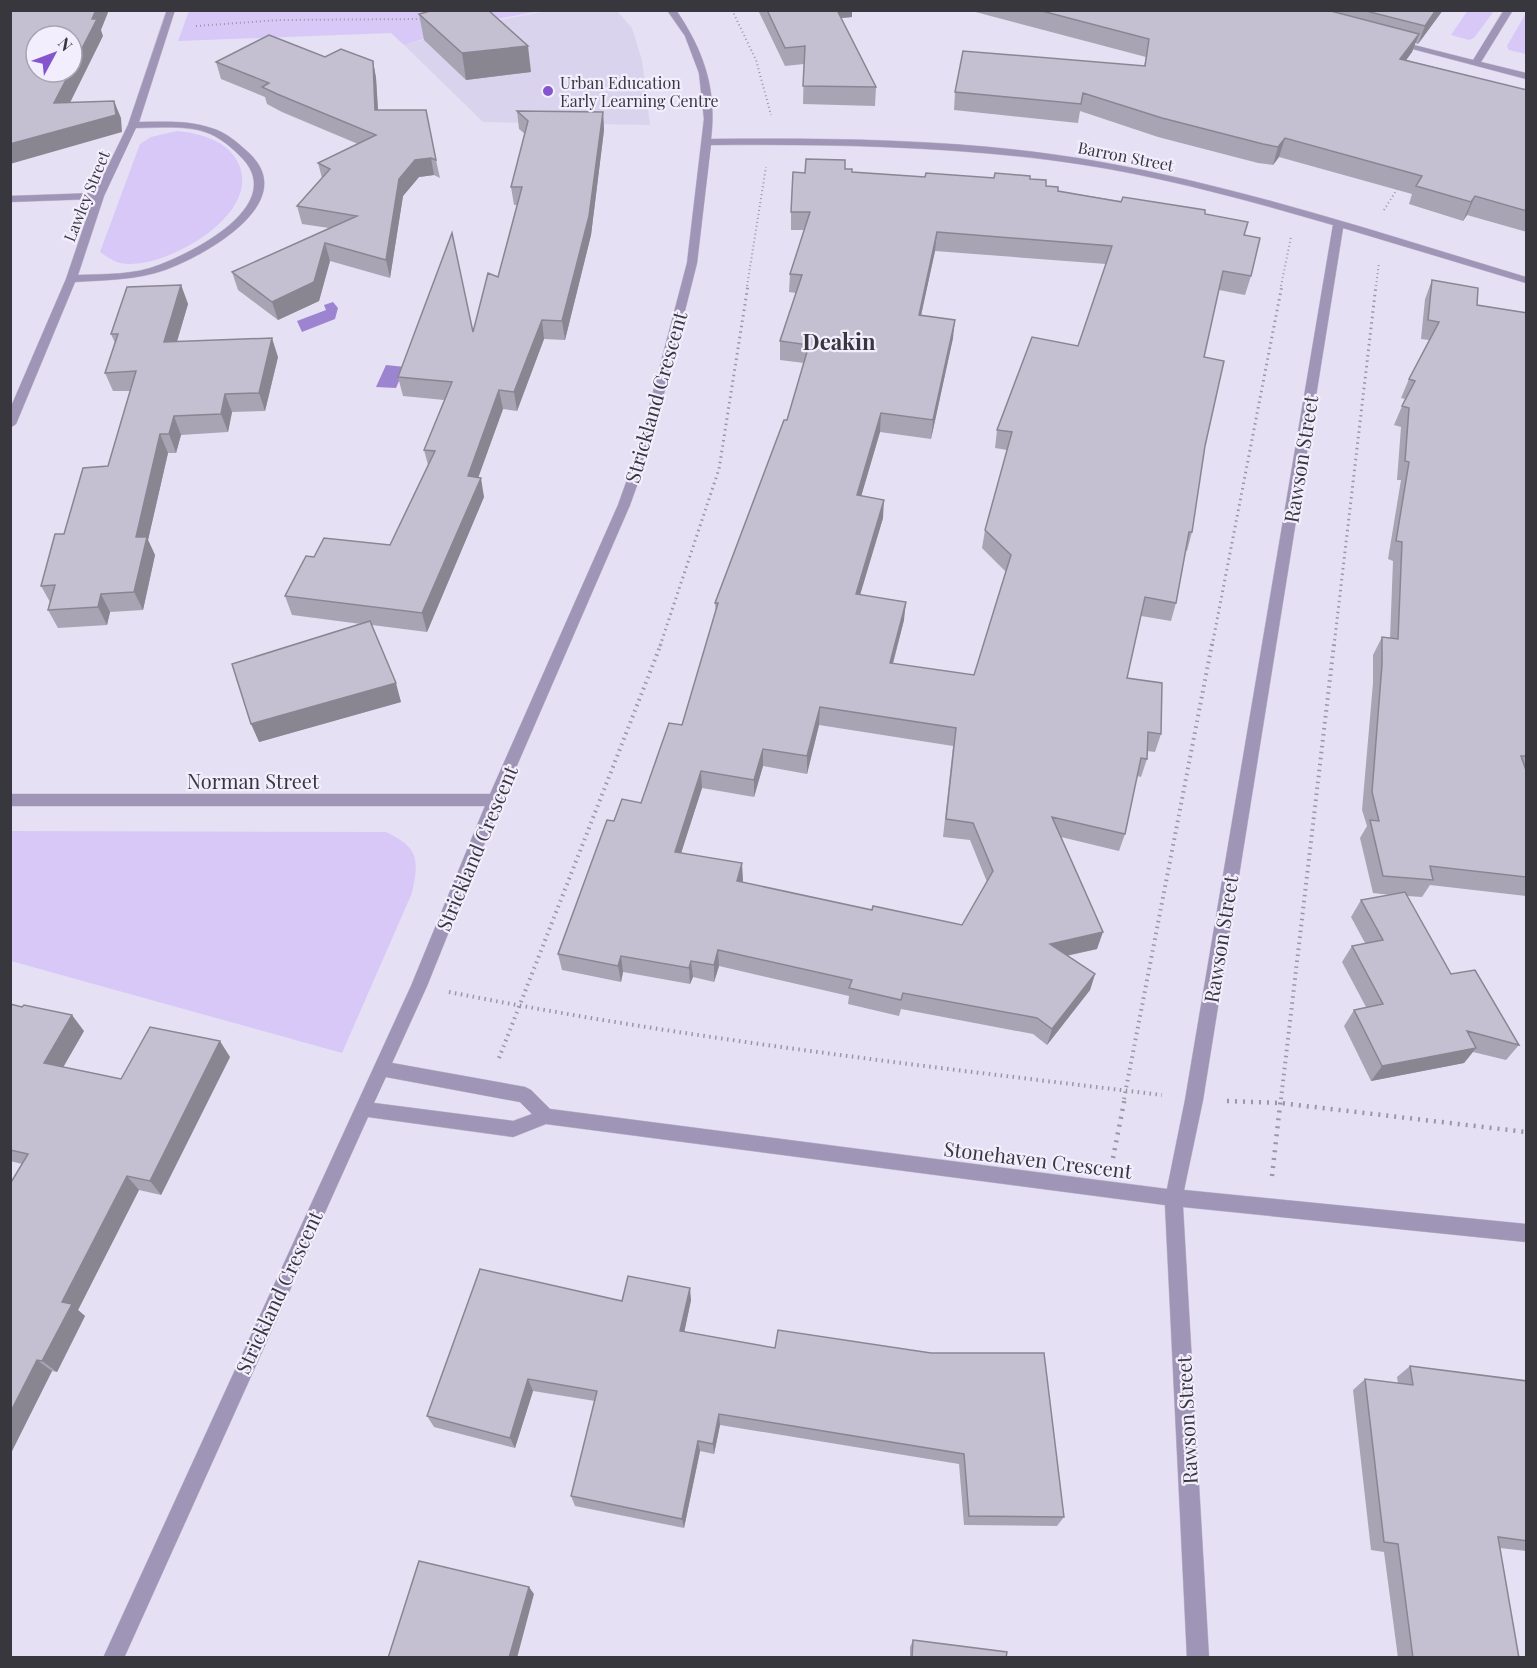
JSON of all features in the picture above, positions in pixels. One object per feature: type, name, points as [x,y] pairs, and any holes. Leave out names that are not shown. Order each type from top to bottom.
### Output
[{"type":"street","name":"Lawley Street","points":[[10,424],[71,279],[99,196],[133,125],[171,10]]},
{"type":"street","name":"Strickland Crescent","points":[[113,1658],[418,986],[495,800],[624,506],[644,449],[692,263],[709,119],[704,73],[689,36],[671,10]]},
{"type":"street","points":[[1476,63],[1509,10]]},
{"type":"street","points":[[1379,39],[1527,76]]},
{"type":"street","points":[[71,279],[117,277],[161,268],[198,252],[231,232],[248,215],[256,198],[260,183],[258,167],[247,153],[228,141],[207,129],[177,125],[133,125]]},
{"type":"street","name":"Barron Street","points":[[707,142],[930,147],[1046,157],[1177,181],[1527,280]]},
{"type":"street","points":[[10,200],[99,196]]},
{"type":"street","name":"Rawson Street","points":[[1198,1658],[1174,1198],[1194,1100],[1338,225]]},
{"type":"street","name":"Norman Street","points":[[10,800],[495,800]]},
{"type":"street","points":[[380,1068],[525,1095],[546,1116]]},
{"type":"street","name":"Stonehaven Crescent","points":[[363,1109],[513,1129],[546,1116],[1107,1191],[1527,1233]]},
{"type":"path","points":[[732,10],[756,60],[772,118],[747,298],[719,469],[654,664],[519,1006],[812,1053],[1194,1100],[1280,1103],[1527,1132]]},
{"type":"path","points":[[165,28],[279,20],[436,18]]},
{"type":"path","points":[[1371,235],[1401,184]]},
{"type":"path","points":[[1107,1191],[1295,213]]},
{"type":"path","points":[[1280,234],[1291,237]]},
{"type":"path","points":[[1269,1207],[1378,264],[1386,239]]},
{"type":"path","points":[[1378,264],[1390,267]]},
{"type":"shaded area","points":[[1468,10],[1494,11],[1474,38],[1469,40],[1451,35]]},
{"type":"shaded area","points":[[189,11],[540,11],[475,23],[404,45],[391,33],[178,41]]},
{"type":"shaded area","name":"Urban Education Early Learning Centre","points":[[546,11],[617,11],[632,28],[642,60],[650,125],[483,122],[404,45],[480,24]]},
{"type":"shaded area","points":[[1526,13],[1526,54],[1509,50],[1507,46]]},
{"type":"shaded area","points":[[177,131],[208,138],[229,150],[242,176],[240,195],[229,213],[212,230],[192,244],[170,255],[148,262],[129,264],[114,261],[100,252],[140,144],[151,137]]},
{"type":"shaded area","points":[[333,302],[338,308],[335,319],[302,332],[297,321],[326,310],[324,305]]},
{"type":"shaded area","points":[[386,365],[405,367],[396,388],[376,387]]},
{"type":"shaded area","points":[[10,831],[386,832],[411,849],[416,871],[412,893],[342,1053],[11,961]]},
{"type":"building","points":[[10,10],[96,10],[92,19],[97,19],[84,44],[84,24],[24,24],[24,84],[64,84],[54,103],[114,101],[116,115],[10,144]]},
{"type":"building","points":[[434,10],[488,10],[528,46],[462,53],[419,14]]},
{"type":"building","points":[[767,10],[837,10],[876,87],[803,86],[805,46],[785,48]]},
{"type":"building","points":[[1038,10],[1327,10],[1419,34],[1400,59],[1527,90],[1527,211],[1475,196],[1471,202],[1416,186],[1422,176],[1285,138],[1278,147],[1263,144],[1162,118],[1083,93],[1081,104],[955,92],[963,51],[1145,66],[1149,39]]},
{"type":"building","points":[[1362,10],[1436,10],[1425,26]]},
{"type":"building","points":[[269,35],[325,57],[341,49],[373,61],[375,110],[426,110],[436,160],[431,158],[415,160],[399,179],[386,260],[325,243],[314,282],[272,302],[232,272],[357,216],[297,206],[330,169],[318,163],[376,135],[277,94],[262,87],[269,83],[216,62]]},
{"type":"building","points":[[517,111],[603,112],[589,216],[562,321],[542,320],[514,392],[499,390],[468,476],[481,478],[422,613],[285,596],[306,556],[314,557],[324,538],[390,545],[435,451],[424,450],[452,382],[398,377],[452,233],[473,332],[488,273],[498,277],[522,187],[511,187],[528,121]]},
{"type":"building","points":[[806,159],[845,160],[845,169],[852,169],[852,172],[925,177],[926,173],[994,178],[995,173],[1030,176],[1030,179],[1046,180],[1046,186],[1058,187],[1058,191],[1121,202],[1123,197],[1205,210],[1205,214],[1248,222],[1244,235],[1260,238],[1251,276],[1223,271],[1204,357],[1224,361],[1205,446],[1192,532],[1189,532],[1176,603],[1145,597],[1127,678],[1162,683],[1161,734],[1148,732],[1147,759],[1141,758],[1125,834],[1052,817],[1103,932],[1050,944],[1095,974],[1052,1029],[1037,1018],[903,993],[901,1000],[849,988],[852,980],[718,950],[714,965],[691,961],[689,968],[621,956],[618,966],[558,954],[607,820],[614,821],[622,799],[641,803],[669,723],[682,725],[718,603],[715,603],[784,420],[787,420],[809,345],[780,341],[802,275],[790,274],[810,212],[791,212],[793,172],[805,173]],"holes":[[[937,232],[1112,246],[1078,346],[1032,337],[997,430],[1012,432],[985,530],[1011,555],[974,675],[890,663],[906,602],[856,594],[884,500],[857,495],[881,413],[933,420],[955,320],[919,315]],[[820,707],[956,728],[946,819],[973,823],[993,871],[962,925],[873,906],[872,910],[737,881],[742,863],[675,852],[701,771],[754,780],[763,749],[807,756]]]},
{"type":"building","points":[[1432,280],[1478,288],[1477,305],[1527,313],[1527,756],[1521,756],[1527,773],[1527,877],[1430,866],[1433,880],[1383,876],[1370,820],[1379,821],[1372,792],[1382,637],[1398,639],[1402,542],[1396,541],[1409,462],[1405,461],[1409,408],[1402,406],[1415,381],[1409,379],[1439,322],[1428,320]]},
{"type":"building","points":[[181,285],[164,342],[272,338],[259,393],[225,394],[221,414],[174,416],[169,434],[160,434],[136,537],[147,537],[134,592],[101,594],[98,607],[48,610],[55,585],[41,586],[55,534],[64,534],[83,468],[108,466],[136,371],[105,373],[118,334],[111,334],[127,287]]},
{"type":"building","points":[[370,621],[396,683],[251,724],[232,664]]},
{"type":"building","points":[[1405,892],[1451,974],[1475,970],[1519,1045],[1467,1031],[1476,1048],[1382,1066],[1354,1010],[1383,1004],[1352,946],[1383,940],[1361,900]]},
{"type":"building","points":[[10,1004],[72,1015],[44,1063],[121,1079],[150,1027],[220,1041],[150,1181],[127,1176],[62,1302],[72,1304],[42,1361],[37,1360],[10,1413],[10,1184],[28,1154],[10,1150]]},
{"type":"building","points":[[480,1269],[622,1301],[628,1276],[690,1288],[680,1331],[775,1348],[778,1330],[931,1353],[1044,1353],[1064,1517],[969,1516],[964,1454],[719,1414],[713,1444],[698,1441],[682,1519],[571,1496],[597,1391],[528,1379],[510,1438],[427,1416]]},
{"type":"building","points":[[1410,1366],[1527,1381],[1527,1541],[1498,1537],[1519,1658],[1413,1658],[1398,1544],[1384,1542],[1365,1379],[1413,1385]]},
{"type":"building","points":[[419,1561],[529,1587],[509,1658],[388,1658]]},
{"type":"building","points":[[913,1640],[1007,1652],[1006,1658],[912,1658]]},
{"type":"place","name":"Urban Education Early Learning Centre","points":[[548,91]]},
{"type":"district","name":"Deakin","points":[[839,341]]}]
